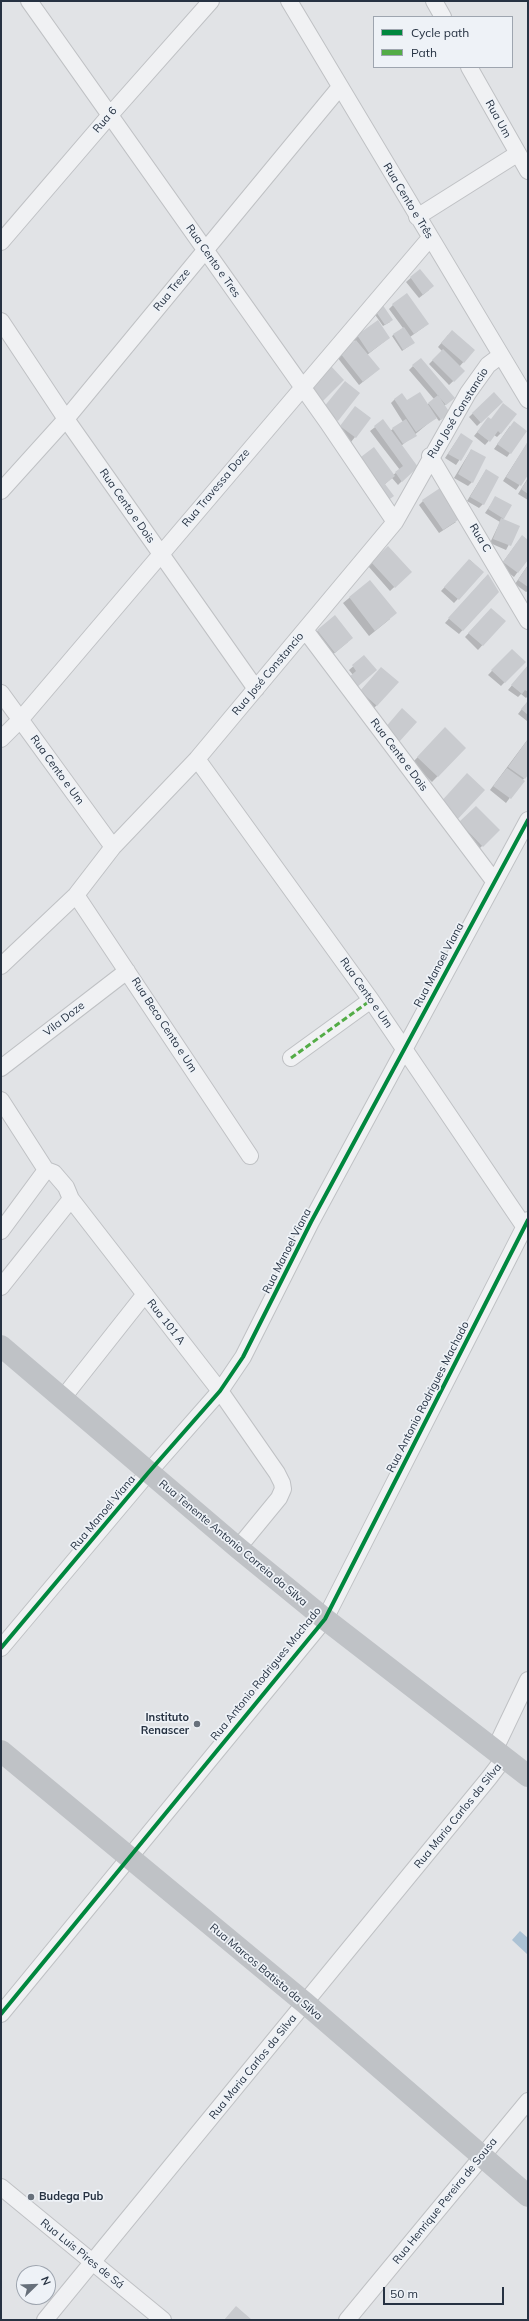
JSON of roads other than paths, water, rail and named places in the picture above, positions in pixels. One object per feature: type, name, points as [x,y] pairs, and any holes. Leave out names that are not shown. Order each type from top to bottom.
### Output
[{"type":"main road","name":"Rua Tenente Antonio Correia da Silva","points":[[1,1346],[148,1473],[325,1619],[528,1776]]},
{"type":"main road","name":"Rua Marcos Batista da Silva","points":[[1,1750],[127,1857],[305,2003],[481,2157],[528,2196]]},
{"type":"street","name":"Rua Cento e Tres","points":[[28,1],[110,114],[395,522]]},
{"type":"street","name":"Rua 6","points":[[1,242],[110,114],[211,1]]},
{"type":"street","name":"Rua Cento e Três","points":[[289,1],[500,356],[528,400]]},
{"type":"street","points":[[434,1],[442,16]]},
{"type":"street","name":"Rua Um","points":[[470,68],[524,161]]},
{"type":"street","name":"Rua Treze","points":[[1,491],[66,419],[340,87]]},
{"type":"street","points":[[417,217],[524,161]]},
{"type":"street","name":"Rua Travessa Doze","points":[[1,739],[20,720],[430,238]]},
{"type":"street","name":"Rua Cento e Dois","points":[[1,321],[66,419],[256,689]]},
{"type":"street","name":"Rua José Constancio","points":[[1,966],[76,895],[113,847],[197,759],[395,522],[430,456],[468,393],[488,365],[500,356]]},
{"type":"street","name":"Rua C","points":[[430,456],[528,621]]},
{"type":"street","name":"Rua Cento e Dois","points":[[305,630],[494,881]]},
{"type":"street","name":"Rua Cento e Um","points":[[1,693],[113,847]]},
{"type":"street","name":"Rua Cento e Um","points":[[197,759],[405,1048],[527,1226]]},
{"type":"street","name":"Rua Manoel Viana","points":[[1,1648],[148,1473],[220,1391],[242,1357],[311,1222],[494,881],[528,821]]},
{"type":"street","name":"Rua Beco Cento e Um","points":[[76,895],[250,1156]]},
{"type":"street","name":"Vila Doze","points":[[1,1068],[127,970]]},
{"type":"street","points":[[291,1058],[371,1000]]},
{"type":"street","name":"Rua 101 A","points":[[1,1100],[46,1170],[54,1173],[66,1187],[71,1199],[220,1391],[282,1483],[283,1489],[279,1498],[238,1548]]},
{"type":"street","points":[[1,1231],[46,1170]]},
{"type":"street","points":[[1,1287],[71,1199]]},
{"type":"street","name":"Rua Antonio Rodrigues Machado","points":[[1,2014],[127,1857],[325,1619],[527,1226]]},
{"type":"street","points":[[62,1399],[145,1294]]},
{"type":"street","name":"Rua Maria Carlos da Silva","points":[[45,2320],[305,2003],[500,1753],[528,1680]]},
{"type":"street","name":"Rua Henrique Pereira de Sousa","points":[[347,2320],[528,2101]]},
{"type":"street","name":"Rua Luis Pires de Sá","points":[[1,2187],[163,2320]]},
{"type":"water","points":[[520,1931],[528,1938],[528,1955],[512,1940]]},
{"type":"place","name":"Instituto Renascer","points":[[197,1724]]},
{"type":"place","name":"Budega Pub","points":[[31,2197]]}]
